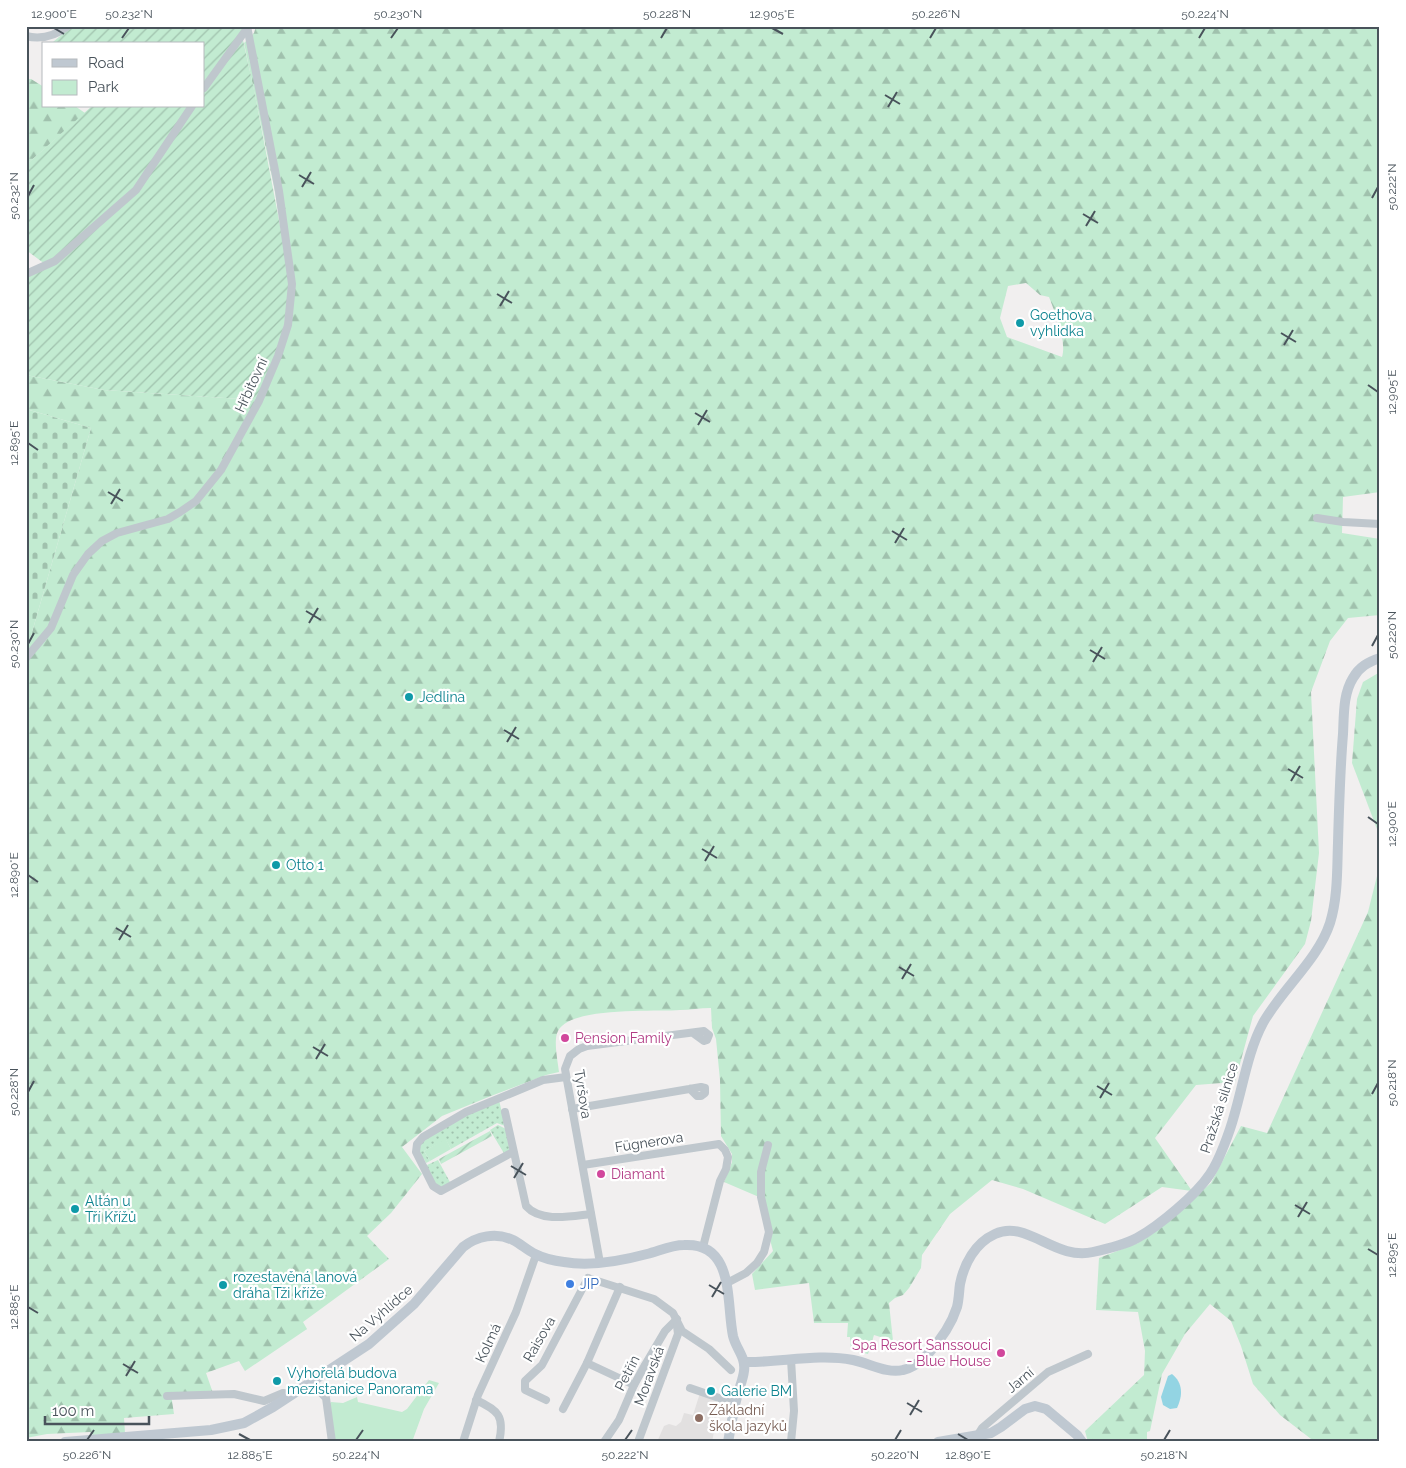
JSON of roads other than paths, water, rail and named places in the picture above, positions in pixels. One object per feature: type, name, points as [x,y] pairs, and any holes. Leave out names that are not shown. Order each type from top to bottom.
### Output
[{"type":"street","points":[[26,36],[42,38],[53,35],[68,26]]},
{"type":"street","points":[[205,87],[247,27]]},
{"type":"street","name":"Hřbitovní","points":[[26,658],[51,628],[73,575],[88,554],[102,541],[117,533],[168,519],[180,512],[196,500],[215,478],[225,464],[259,401],[278,356],[288,326],[292,284],[279,191],[269,148],[247,27]]},
{"type":"street","points":[[26,274],[55,261],[136,190],[191,108]]},
{"type":"street","points":[[1317,518],[1343,522],[1380,524]]},
{"type":"street","name":"Pražská silnice","points":[[744,1362],[828,1357],[853,1360],[891,1370],[905,1370],[922,1360],[948,1329],[957,1306],[965,1264],[977,1247],[992,1235],[1004,1230],[1018,1232],[1064,1251],[1075,1253],[1092,1252],[1134,1240],[1154,1227],[1198,1190],[1212,1172],[1233,1121],[1251,1054],[1262,1026],[1276,1002],[1318,948],[1329,925],[1334,905],[1337,873],[1340,764],[1346,694],[1353,677],[1366,662],[1380,658]]},
{"type":"street","name":"Tyršova","points":[[600,1263],[565,1064],[570,1056],[587,1046],[693,1032]]},
{"type":"street","points":[[513,1152],[441,1191],[433,1186],[417,1155],[416,1148],[418,1141],[423,1137],[466,1112],[543,1080],[566,1077]]},
{"type":"street","points":[[572,1109],[690,1089]]},
{"type":"street","points":[[505,1112],[526,1206],[529,1210],[549,1217],[591,1214]]},
{"type":"street","name":"Fügnerova","points":[[583,1165],[719,1144],[725,1150],[728,1157],[703,1247]]},
{"type":"street","points":[[727,1283],[746,1273],[757,1263],[764,1252],[769,1232],[760,1197],[761,1172],[768,1145]]},
{"type":"street","name":"Na Vyhlídce","points":[[65,1442],[211,1430],[244,1423],[312,1383],[369,1344],[414,1304],[452,1258],[470,1241],[494,1235],[512,1239],[536,1255],[562,1262],[584,1264],[625,1260],[684,1244],[703,1247]]},
{"type":"street","points":[[703,1247],[711,1251],[720,1261],[727,1283],[733,1335],[744,1362],[744,1371],[728,1442]]},
{"type":"street","name":"Kolmá","points":[[463,1442],[476,1400],[516,1312],[536,1255]]},
{"type":"street","points":[[584,1264],[588,1278],[654,1299],[673,1313],[682,1331],[709,1349],[731,1370]]},
{"type":"street","name":"Raisova","points":[[546,1400],[525,1390],[525,1381],[542,1365],[588,1278]]},
{"type":"street","points":[[563,1408],[587,1363],[620,1288]]},
{"type":"street","name":"Petřín","points":[[604,1442],[619,1420],[634,1385],[665,1331],[677,1319]]},
{"type":"street","name":"Moravská","points":[[638,1442],[678,1334],[677,1319]]},
{"type":"street","name":"Jarní","points":[[977,1436],[982,1428],[1048,1372],[1088,1354]]},
{"type":"street","points":[[791,1359],[794,1411],[791,1442]]},
{"type":"street","points":[[587,1363],[634,1385]]},
{"type":"street","points":[[312,1383],[326,1398],[332,1442]]},
{"type":"street","points":[[690,1388],[722,1399],[737,1398]]},
{"type":"street","points":[[167,1396],[234,1394],[264,1401],[283,1394],[292,1394]]},
{"type":"street","points":[[476,1400],[492,1407],[499,1416],[503,1426],[499,1442]]},
{"type":"street","points":[[938,1442],[996,1431],[1025,1408],[1035,1406],[1046,1409],[1082,1442]]},
{"type":"water","points":[[1172,1374],[1180,1385],[1181,1394],[1177,1408],[1170,1409],[1163,1405],[1161,1397],[1168,1376]]},
{"type":"place","name":"Goethova vyhlidka","points":[[1020,323]]},
{"type":"place","name":"Jedlina","points":[[409,697]]},
{"type":"place","name":"Otto 1","points":[[276,865]]},
{"type":"place","name":"Pension Family","points":[[565,1038]]},
{"type":"place","name":"Diamant","points":[[601,1174]]},
{"type":"place","name":"Altán u Tří Křížů","points":[[75,1209]]},
{"type":"place","name":"JIP","points":[[570,1284]]},
{"type":"place","name":"rozestavěná lanová dráha Tži kříže","points":[[223,1285]]},
{"type":"place","name":"Spa Resort Sanssouci - Blue House","points":[[1001,1353]]},
{"type":"place","name":"Vyhořelá budova mezistanice Panorama","points":[[277,1381]]},
{"type":"place","name":"Galerie BM","points":[[711,1391]]},
{"type":"place","name":"Základní škola jazyků","points":[[699,1418]]}]
